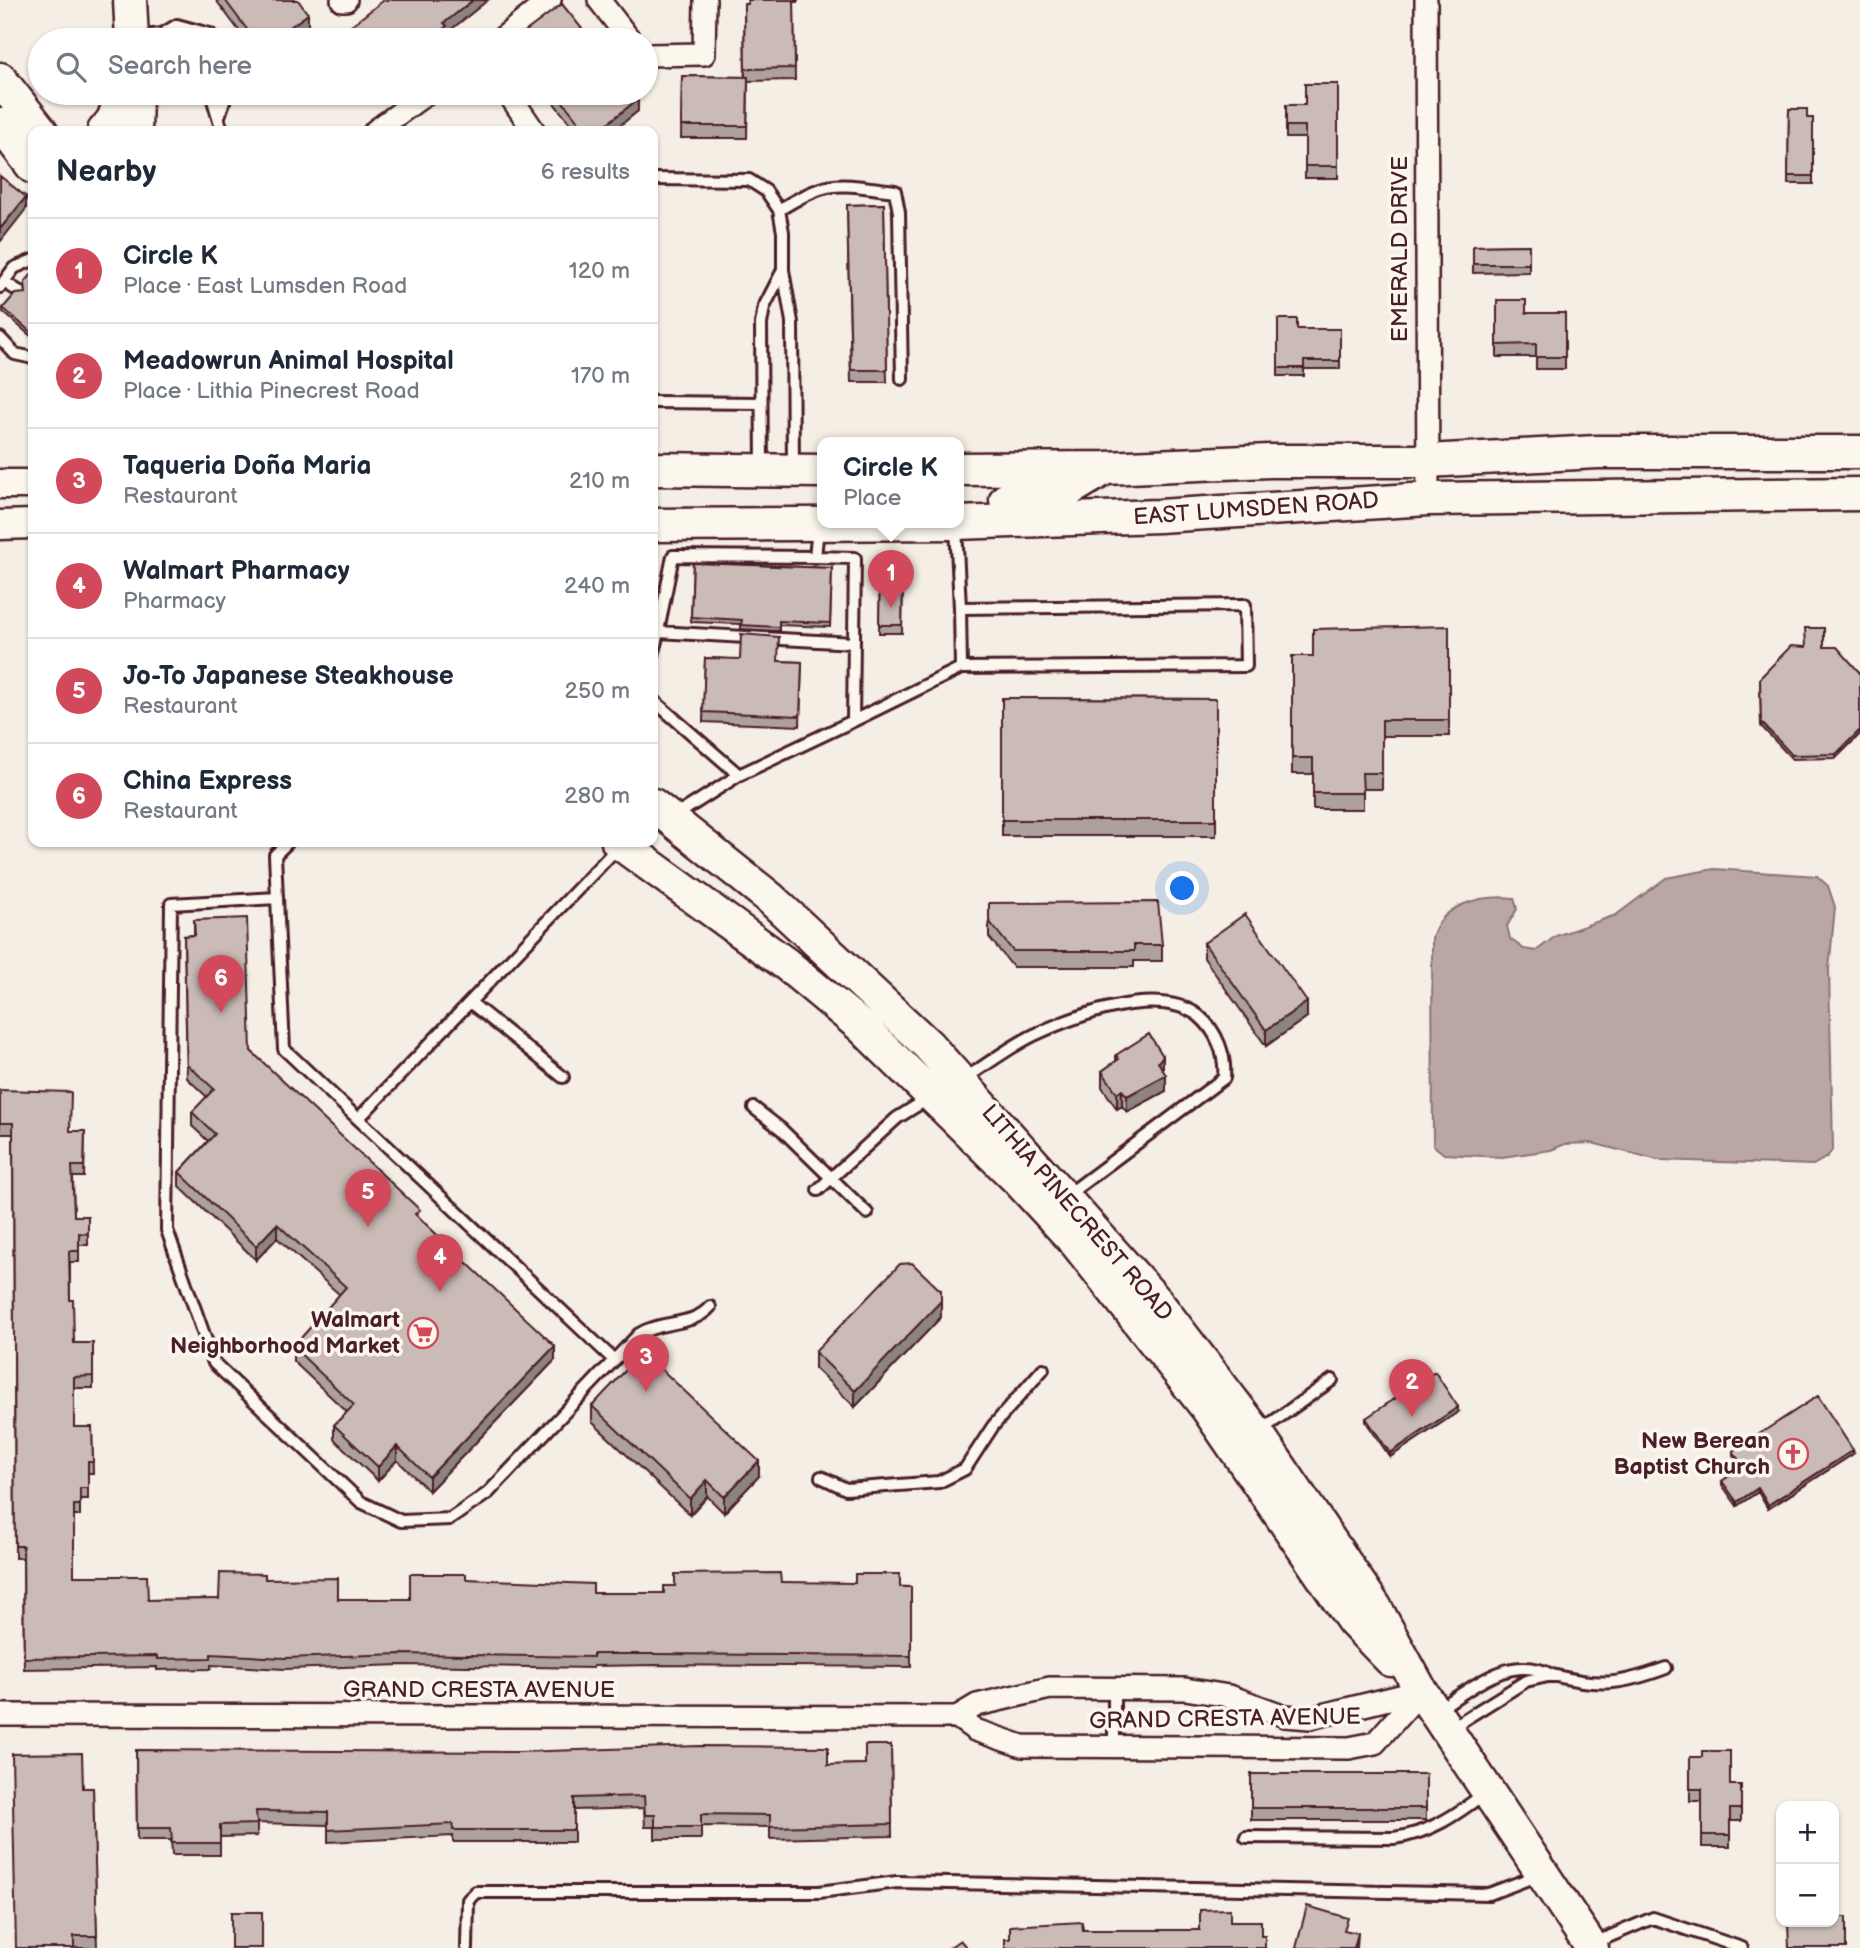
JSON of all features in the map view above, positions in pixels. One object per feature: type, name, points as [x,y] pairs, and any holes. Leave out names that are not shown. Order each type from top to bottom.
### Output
[{"type":"main road","points":[[130,0],[144,28]]},
{"type":"main road","points":[[0,79],[37,126]]},
{"type":"main road","points":[[108,126],[119,105]]},
{"type":"main road","points":[[135,126],[136,105]]},
{"type":"main road","points":[[0,124],[28,160]]},
{"type":"main road","name":"EAST LUMSDEN ROAD","points":[[964,469],[1105,468],[1270,461],[1427,461],[1597,452],[1860,452]]},
{"type":"main road","points":[[964,502],[1044,499],[1062,494],[1105,468]]},
{"type":"main road","points":[[658,469],[808,471]]},
{"type":"main road","name":"EAST LUMSDEN ROAD","points":[[964,523],[1159,516],[1428,499],[1860,494]]},
{"type":"main road","name":"EAST LUMSDEN ROAD","points":[[658,526],[817,526]]},
{"type":"main road","name":"LITHIA PINECREST ROAD","points":[[661,812],[729,862],[895,1013],[947,1088],[1077,1244],[1207,1408],[1353,1621],[1434,1711]]},
{"type":"main road","name":"LITHIA PINECREST ROAD","points":[[625,847],[786,964],[862,1027],[947,1088],[1065,1196],[1156,1301],[1257,1433],[1374,1607],[1434,1711],[1591,1947]]},
{"type":"main road","points":[[1207,1408],[1229,1430],[1240,1435],[1257,1433]]},
{"type":"street","points":[[515,28],[550,0]]},
{"type":"street","points":[[599,0],[621,28]]},
{"type":"street","points":[[658,55],[704,54],[705,0]]},
{"type":"street","name":"EMERALD DRIVE","points":[[1426,0],[1428,499]]},
{"type":"street","points":[[382,126],[411,105]]},
{"type":"street","points":[[516,105],[531,126]]},
{"type":"street","points":[[0,484],[28,484]]},
{"type":"street","points":[[0,525],[28,524]]},
{"type":"street","name":"GRAND CRESTA AVENUE","points":[[0,1715],[957,1717],[977,1705],[1028,1691],[1114,1689],[1185,1689],[1229,1696],[1285,1716],[1310,1718],[1434,1711]]},
{"type":"street","name":"GRAND CRESTA AVENUE","points":[[957,1717],[975,1730],[1022,1746],[1362,1747],[1434,1711]]},
{"type":"lane","points":[[171,28],[177,25],[188,28]]},
{"type":"lane","points":[[215,105],[221,126]]},
{"type":"lane","points":[[219,116],[223,105]]},
{"type":"lane","points":[[658,179],[729,177],[749,180],[766,191],[779,210],[783,232],[783,270],[792,322],[808,471]]},
{"type":"lane","points":[[779,210],[823,186],[843,184],[895,191],[899,212],[902,379]]},
{"type":"lane","points":[[20,292],[2,284],[14,268],[28,262]]},
{"type":"lane","points":[[762,470],[761,324],[764,307],[783,270]]},
{"type":"lane","points":[[0,338],[15,354],[28,357]]},
{"type":"lane","points":[[658,402],[761,403]]},
{"type":"lane","points":[[815,557],[818,528]]},
{"type":"lane","points":[[956,528],[961,668]]},
{"type":"lane","points":[[658,627],[673,556],[855,558],[853,722]]},
{"type":"lane","points":[[661,812],[961,668],[1247,666],[1245,605],[960,608]]},
{"type":"lane","points":[[658,632],[854,643]]},
{"type":"lane","points":[[658,705],[739,775]]},
{"type":"lane","points":[[283,847],[275,855],[284,1049],[614,1360]]},
{"type":"lane","points":[[358,1119],[471,1003],[615,847]]},
{"type":"lane","points":[[277,898],[171,904],[167,1230],[214,1363],[361,1502],[401,1521],[450,1519],[488,1493],[614,1360],[647,1329],[697,1319],[710,1307]]},
{"type":"lane","points":[[471,1003],[563,1077]]},
{"type":"lane","points":[[818,1190],[897,1118],[1033,1035],[1108,1007],[1155,1003],[1188,1008],[1209,1024],[1221,1049],[1224,1078],[1065,1196]]},
{"type":"lane","points":[[754,1108],[781,1129],[867,1213]]},
{"type":"lane","points":[[821,1477],[846,1489],[939,1482],[965,1469],[993,1426],[1043,1369]]},
{"type":"lane","points":[[1257,1433],[1332,1380]]},
{"type":"lane","points":[[1434,1711],[1506,1668],[1537,1668],[1552,1675],[1590,1684],[1618,1683],[1667,1668]]},
{"type":"lane","points":[[1434,1711],[1552,1675]]},
{"type":"lane","points":[[1114,1689],[1114,1747]]},
{"type":"lane","points":[[1246,1837],[1394,1838],[1416,1835],[1456,1815],[1487,1791]]},
{"type":"lane","points":[[467,1948],[468,1900],[475,1892],[819,1892],[897,1882],[1489,1894],[1542,1874]]},
{"type":"lane","points":[[1591,1947],[1653,1918],[1742,1948]]},
{"type":"shaded area","points":[[1714,869],[1817,876],[1828,886],[1835,907],[1829,969],[1833,1149],[1827,1157],[1813,1165],[1658,1160],[1592,1143],[1565,1144],[1551,1150],[1502,1157],[1444,1154],[1433,1145],[1432,938],[1444,917],[1454,909],[1477,900],[1514,898],[1517,909],[1507,926],[1510,939],[1524,949],[1536,951],[1556,936],[1616,915],[1666,878]]},
{"type":"building","points":[[225,0],[298,0],[308,14],[289,28],[246,28]]},
{"type":"building","points":[[384,0],[473,0],[444,23],[447,26],[444,28],[348,28]]},
{"type":"building","points":[[748,0],[794,0],[795,68],[745,69],[744,4],[748,4]]},
{"type":"building","points":[[562,4],[581,28],[530,28]]},
{"type":"building","points":[[682,76],[748,77],[747,126],[681,126]]},
{"type":"building","points":[[1305,84],[1338,84],[1338,166],[1305,166],[1305,126],[1286,126],[1286,105],[1305,105]]},
{"type":"building","points":[[565,105],[630,105],[604,126],[582,126]]},
{"type":"building","points":[[1789,109],[1807,109],[1807,118],[1813,118],[1813,176],[1788,176]]},
{"type":"building","points":[[0,176],[26,197],[0,229]]},
{"type":"building","points":[[884,204],[887,370],[851,370],[847,205]]},
{"type":"building","points":[[1529,245],[1529,264],[1473,264],[1473,246]]},
{"type":"building","points":[[28,279],[28,330],[3,308],[15,294],[26,293],[25,282]]},
{"type":"building","points":[[1497,300],[1526,300],[1526,313],[1565,313],[1565,357],[1536,357],[1536,344],[1497,345]]},
{"type":"building","points":[[1278,319],[1297,319],[1297,329],[1340,329],[1340,361],[1304,361],[1304,368],[1278,368]]},
{"type":"building","points":[[693,563],[832,568],[830,623],[779,621],[779,627],[741,625],[742,620],[691,617]]},
{"type":"building","points":[[880,575],[903,576],[902,625],[879,625]]},
{"type":"building","points":[[1449,626],[1449,720],[1382,720],[1382,773],[1362,773],[1363,793],[1313,793],[1313,758],[1292,758],[1292,656],[1313,656],[1313,629]]},
{"type":"building","points":[[1805,628],[1824,628],[1824,647],[1837,647],[1860,673],[1860,730],[1836,754],[1792,755],[1761,722],[1760,678],[1791,646],[1806,647]]},
{"type":"building","points":[[741,634],[779,637],[778,661],[802,662],[800,716],[703,712],[705,658],[740,659]]},
{"type":"building","points":[[1002,698],[1216,699],[1216,820],[1002,820]]},
{"type":"building","points":[[1158,902],[1162,945],[1134,945],[1134,951],[1013,951],[989,921],[989,903]]},
{"type":"building","points":[[1245,914],[1307,1002],[1266,1030],[1204,943]]},
{"type":"building","points":[[247,918],[251,1051],[420,1210],[415,1214],[555,1346],[429,1477],[397,1446],[378,1467],[334,1425],[354,1405],[293,1347],[346,1287],[277,1224],[256,1246],[179,1172],[215,1134],[192,1112],[214,1089],[187,1064],[184,936],[195,935],[194,920]]},
{"type":"building","points":[[1149,1034],[1163,1056],[1158,1062],[1166,1075],[1127,1096],[1122,1090],[1117,1093],[1102,1071],[1119,1059],[1116,1055]]},
{"type":"building","points":[[0,1090],[71,1092],[70,1131],[85,1131],[84,1166],[72,1166],[74,1216],[88,1216],[88,1234],[79,1233],[79,1251],[69,1251],[70,1300],[73,1300],[74,1343],[93,1343],[93,1376],[74,1377],[74,1427],[92,1427],[93,1462],[88,1462],[88,1488],[80,1488],[80,1505],[74,1505],[74,1576],[147,1576],[148,1600],[219,1599],[220,1573],[265,1574],[265,1579],[338,1578],[338,1599],[410,1599],[410,1574],[466,1574],[466,1579],[593,1584],[593,1593],[664,1593],[664,1586],[675,1586],[675,1574],[780,1573],[781,1582],[855,1583],[855,1574],[900,1574],[900,1587],[911,1587],[911,1656],[593,1654],[593,1657],[401,1654],[285,1658],[211,1654],[211,1658],[24,1658],[23,1546],[15,1546],[13,1123],[0,1123]]},
{"type":"building","points":[[912,1263],[941,1291],[941,1301],[855,1391],[815,1352],[900,1264]]},
{"type":"building","points":[[643,1352],[759,1461],[724,1497],[707,1480],[690,1499],[592,1406]]},
{"type":"building","points":[[1435,1372],[1458,1407],[1390,1453],[1366,1418]]},
{"type":"building","name":"New Berean Baptist Church","points":[[1818,1396],[1853,1450],[1768,1505],[1758,1488],[1737,1502],[1722,1481],[1743,1467],[1733,1451]]},
{"type":"building","points":[[865,1745],[891,1745],[892,1824],[770,1827],[770,1815],[701,1814],[701,1827],[655,1827],[655,1815],[645,1815],[644,1796],[574,1798],[574,1830],[453,1830],[453,1824],[328,1830],[328,1812],[256,1811],[257,1824],[220,1825],[220,1843],[172,1843],[171,1828],[137,1828],[136,1750],[518,1752],[700,1746],[828,1747],[828,1765],[865,1764]]},
{"type":"building","points":[[1702,1751],[1730,1751],[1730,1785],[1741,1785],[1741,1809],[1730,1809],[1730,1835],[1702,1835],[1702,1789],[1690,1789],[1690,1757],[1702,1757]]},
{"type":"building","points":[[82,1753],[83,1788],[93,1788],[97,1936],[74,1936],[74,1948],[16,1948],[12,1754]]},
{"type":"building","points":[[1251,1774],[1426,1774],[1426,1808],[1251,1808]]},
{"type":"building","points":[[1307,1906],[1348,1918],[1344,1930],[1358,1933],[1354,1948],[1296,1948]]},
{"type":"building","points":[[1230,1909],[1230,1921],[1261,1921],[1261,1936],[1265,1936],[1265,1948],[1005,1948],[1005,1939],[1010,1939],[1010,1926],[1082,1922],[1083,1930],[1200,1930],[1200,1910]]},
{"type":"building","points":[[231,1912],[262,1912],[262,1948],[231,1948]]},
{"type":"building","points":[[1839,1917],[1846,1917],[1846,1948],[1789,1948],[1788,1927],[1839,1927]]},
{"type":"building","points":[[960,1940],[967,1948],[949,1948]]},
{"type":"place","name":"Circle K","points":[[891,608]]},
{"type":"place","name":"China Express","points":[[221,1013]]},
{"type":"place","name":"Jo-To Japanese Steakhouse","points":[[368,1227]]},
{"type":"place","name":"Walmart Pharmacy","points":[[440,1292]]},
{"type":"place","name":"Walmart Neighborhood Market","points":[[423,1333]]},
{"type":"place","name":"Taqueria Doña Maria","points":[[646,1392]]},
{"type":"place","name":"Meadowrun Animal Hospital","points":[[1412,1417]]},
{"type":"place","name":"New Berean Baptist Church","points":[[1793,1454]]}]
